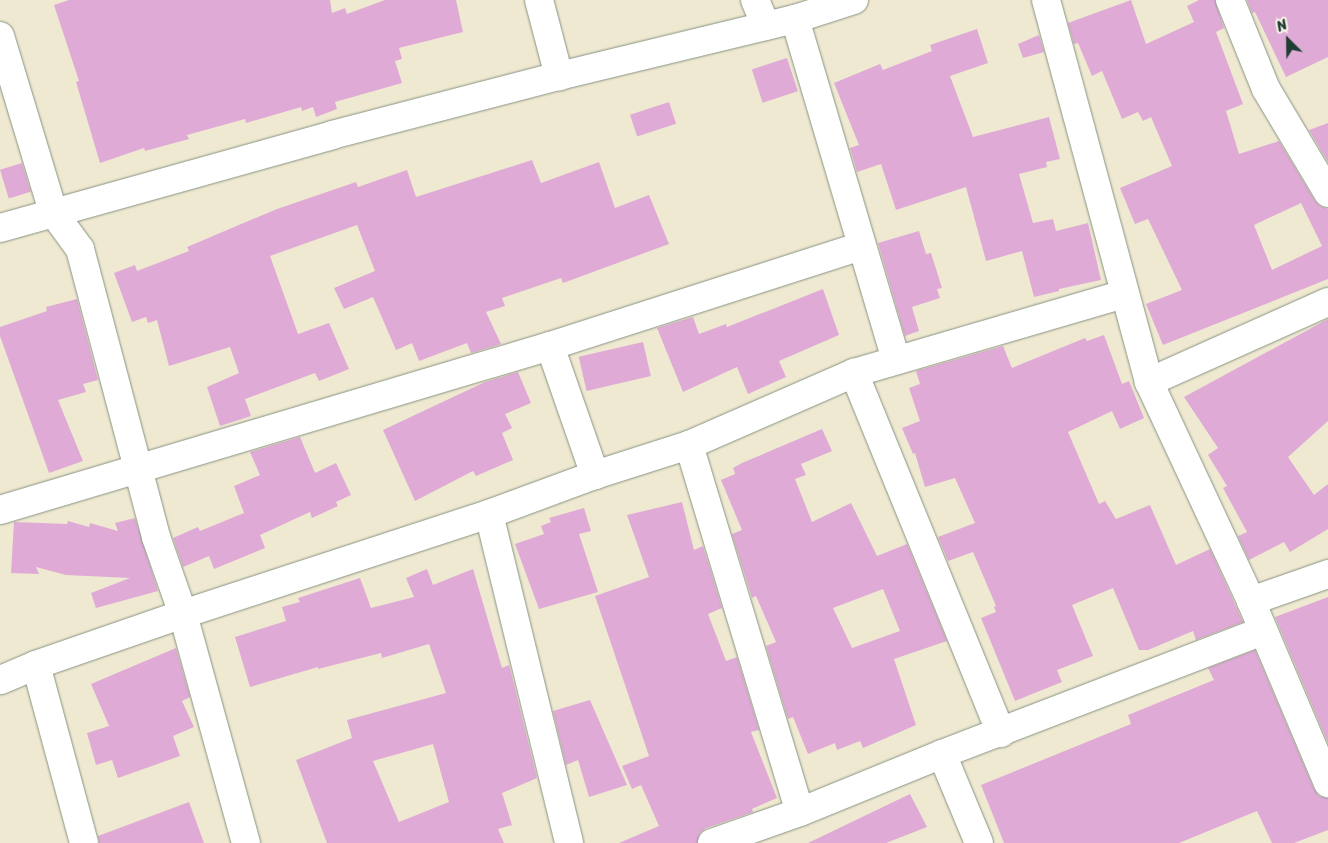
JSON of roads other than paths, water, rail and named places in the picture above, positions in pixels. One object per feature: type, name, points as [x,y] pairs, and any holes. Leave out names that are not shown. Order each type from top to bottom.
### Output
[{"type":"street","points":[[538,0],[559,76]]},
{"type":"street","points":[[755,0],[766,26]]},
{"type":"street","points":[[0,228],[53,212],[559,76],[766,26],[854,0]]},
{"type":"street","points":[[1046,0],[1149,382],[1251,601],[1262,631],[1328,783]]},
{"type":"street","points":[[1230,0],[1266,89],[1328,193]]},
{"type":"street","points":[[795,18],[896,359]]},
{"type":"street","points":[[2,48],[53,212],[80,249],[156,536],[183,614],[246,843]]},
{"type":"street","points":[[0,510],[550,346],[861,246]]},
{"type":"street","points":[[0,680],[36,665],[183,614],[489,514],[596,475],[689,445],[854,373],[896,359],[1125,294]]},
{"type":"street","points":[[1149,382],[1328,302]]},
{"type":"street","points":[[550,346],[596,475]]},
{"type":"street","points":[[854,373],[1001,733]]},
{"type":"street","points":[[689,445],[800,812]]},
{"type":"street","points":[[489,514],[569,843]]},
{"type":"street","points":[[1251,601],[1328,574]]},
{"type":"street","points":[[712,843],[800,812],[942,754],[1001,733],[1262,631]]},
{"type":"street","points":[[36,665],[84,843]]},
{"type":"street","points":[[942,754],[979,843]]}]
